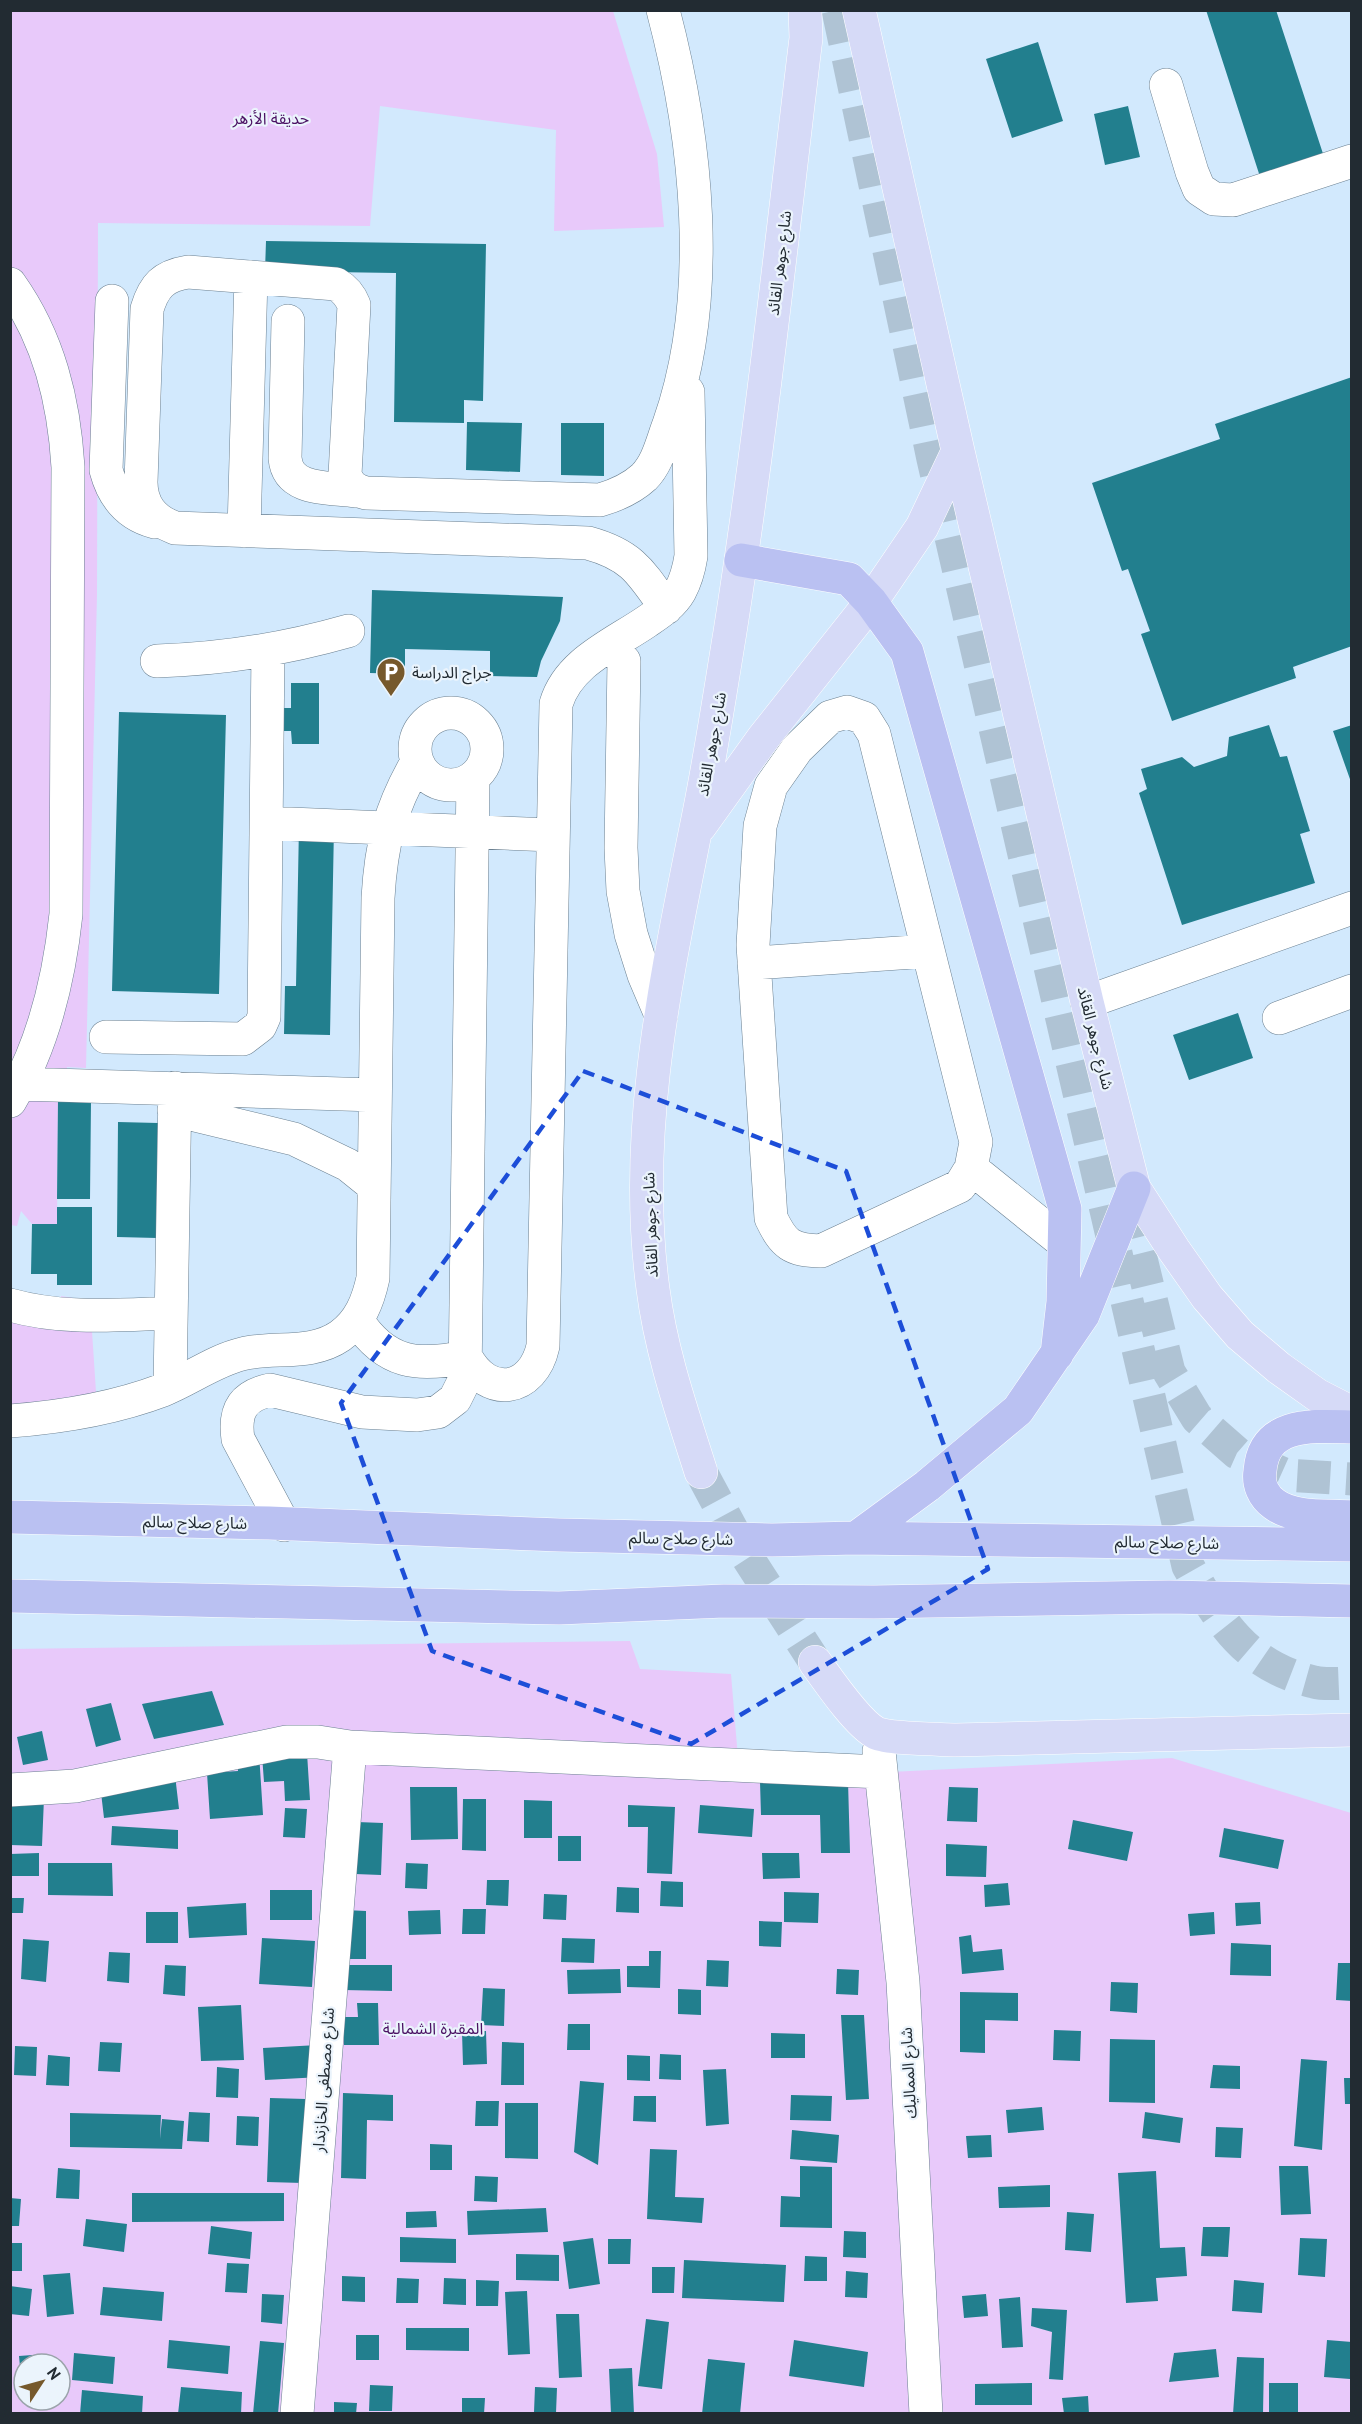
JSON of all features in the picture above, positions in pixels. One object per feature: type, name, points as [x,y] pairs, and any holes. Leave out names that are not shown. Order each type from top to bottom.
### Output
[{"type":"highway","points":[[741,560],[849,579],[871,602],[908,652],[1065,1209],[1063,1302],[1057,1354]]},
{"type":"highway","points":[[856,1538],[927,1486],[1018,1410],[1083,1315],[1134,1188]]},
{"type":"highway","points":[[1352,1427],[1304,1427],[1288,1430],[1267,1446],[1260,1462],[1259,1476],[1260,1484],[1267,1497],[1283,1509],[1297,1513],[1352,1516]]},
{"type":"highway","name":"شارع صلاح سالم","points":[[10,1517],[772,1540],[856,1538],[1352,1545]]},
{"type":"highway","points":[[10,1596],[560,1608],[724,1601],[874,1602],[1169,1597],[1352,1601]]},
{"type":"main road","name":"شارع جوهر القائد","points":[[701,1473],[670,1378],[653,1289],[648,1204],[648,1120],[661,1015],[677,916],[696,833],[741,560],[806,38],[805,10]]},
{"type":"main road","name":"شارع جوهر القائد","points":[[860,10],[958,451],[1087,1002],[1134,1188],[1174,1250],[1208,1297],[1240,1335],[1298,1382],[1317,1395],[1352,1413]]},
{"type":"main road","points":[[696,833],[764,737],[871,602],[922,527],[958,451]]},
{"type":"main road","points":[[815,1662],[848,1705],[877,1733],[956,1740],[1352,1730]]},
{"type":"street","points":[[288,321],[285,458],[292,478],[305,484],[366,493],[583,500],[600,500],[632,487],[654,464],[674,408],[687,351],[694,292],[693,179],[674,51],[663,10]]},
{"type":"street","points":[[1166,85],[1191,172],[1199,189],[1214,200],[1233,200],[1352,161]]},
{"type":"street","points":[[163,524],[153,516],[141,494],[147,309],[151,295],[160,283],[173,275],[188,272],[336,284],[351,296],[354,305],[345,475],[349,484],[357,490]]},
{"type":"street","points":[[244,531],[251,277]]},
{"type":"street","points":[[10,284],[37,330],[51,363],[62,409],[68,467],[66,914],[61,959],[51,1003],[37,1047],[16,1093],[174,1099],[375,1095]]},
{"type":"street","points":[[112,302],[106,470],[110,484],[125,507],[137,515],[175,528],[588,543],[607,548],[624,557],[641,571],[666,608]]},
{"type":"street","points":[[466,1357],[473,1371],[487,1381],[502,1385],[517,1383],[531,1374],[539,1361],[543,1346],[555,717],[560,692],[566,680],[596,654],[666,608],[683,584],[691,556],[687,351]]},
{"type":"street","points":[[157,661],[194,660],[268,651],[348,631]]},
{"type":"street","points":[[106,1037],[233,1040],[243,1039],[260,1026],[265,1006],[268,651]]},
{"type":"street","points":[[624,661],[621,848],[623,891],[631,934],[644,975],[661,1015]]},
{"type":"street","points":[[447,712],[473,719],[482,729],[487,742],[487,756],[482,768],[473,778],[462,784],[448,785],[424,774],[417,762],[416,742],[424,725],[447,712]]},
{"type":"street","points":[[847,712],[864,718],[874,734],[976,1142],[971,1168],[960,1186],[821,1251],[799,1251],[781,1238],[771,1218],[754,963],[760,826],[771,786],[797,749],[830,717],[847,712]]},
{"type":"street","points":[[10,1421],[57,1418],[111,1407],[170,1387],[240,1354],[320,1346],[340,1336],[357,1320],[368,1300],[373,1278],[380,861],[387,828],[400,792],[417,762]]},
{"type":"street","points":[[284,1525],[238,1439],[236,1425],[238,1412],[246,1401],[256,1393],[270,1390],[363,1412],[417,1415],[438,1412],[455,1399],[465,1379],[473,778]]},
{"type":"street","points":[[267,823],[552,835]]},
{"type":"street","points":[[1087,1002],[1352,908]]},
{"type":"street","points":[[754,963],[928,951]]},
{"type":"street","points":[[1279,1018],[1352,991]]},
{"type":"street","points":[[174,1099],[294,1139],[348,1165],[374,1186]]},
{"type":"street","points":[[170,1387],[174,1099]]},
{"type":"street","points":[[971,1168],[1064,1243]]},
{"type":"street","points":[[10,1305],[54,1313],[91,1316],[171,1313]]},
{"type":"street","points":[[357,1320],[368,1337],[405,1361],[443,1362],[466,1357]]},
{"type":"street","name":"شارع المماليك","points":[[877,1733],[903,1982],[926,2414]]},
{"type":"street","points":[[10,1790],[75,1786],[287,1742],[318,1742],[350,1748],[881,1772]]},
{"type":"street","name":"شارع مصطفى الخازندار","points":[[297,2414],[350,1748]]},
{"type":"highlighted area","points":[[583,1071],[846,1171],[988,1569],[691,1744],[432,1651],[341,1403]]},
{"type":"green space","name":"حديقة الأزهر","points":[[10,11],[613,11],[657,154],[664,227],[554,231],[556,130],[380,106],[370,226],[98,223],[97,595],[86,1068],[67,1067],[66,1085],[58,1101],[57,1224],[32,1224],[21,1211],[17,1226],[10,1225]]},
{"type":"green space","points":[[61,1296],[92,1301],[97,1407],[11,1408],[10,1297],[61,1305]]},
{"type":"green space","name":"المقبرة الشمالية","points":[[630,1641],[640,1669],[731,1674],[739,1770],[849,1774],[1172,1758],[1351,1813],[1351,2413],[11,2413],[10,1649]]},
{"type":"building","points":[[1206,10],[1276,10],[1328,169],[1264,189]]},
{"type":"building","points":[[1038,42],[1063,121],[1012,138],[986,59]]},
{"type":"building","points":[[1128,106],[1140,157],[1105,165],[1094,114]]},
{"type":"building","points":[[266,241],[486,244],[483,401],[464,400],[464,423],[394,422],[396,273],[265,271]]},
{"type":"building","points":[[1352,377],[1352,646],[1293,667],[1296,678],[1172,721],[1141,634],[1150,631],[1128,569],[1122,571],[1092,483],[1220,439],[1215,424]]},
{"type":"building","points":[[467,422],[522,423],[520,472],[466,470]]},
{"type":"building","points":[[561,423],[604,423],[604,476],[561,475]]},
{"type":"building","points":[[372,590],[563,597],[560,621],[541,661],[537,677],[490,676],[490,651],[405,649],[405,674],[370,673]]},
{"type":"building","points":[[291,683],[319,683],[319,744],[292,744],[291,731],[282,731],[282,708],[291,708]]},
{"type":"building","points":[[119,712],[226,715],[219,994],[112,991]]},
{"type":"building","points":[[1269,725],[1280,757],[1287,756],[1310,831],[1300,834],[1315,883],[1182,925],[1139,793],[1147,789],[1141,769],[1182,757],[1194,767],[1227,756],[1229,737]]},
{"type":"building","points":[[1352,725],[1352,782],[1351,782],[1333,731]]},
{"type":"building","points":[[299,825],[334,827],[330,1035],[284,1034],[285,986],[296,986]]},
{"type":"building","points":[[1238,1013],[1253,1058],[1189,1080],[1173,1035]]},
{"type":"building","points":[[58,1100],[91,1101],[90,1199],[57,1199]]},
{"type":"building","points":[[118,1122],[158,1123],[157,1238],[117,1237]]},
{"type":"building","points":[[57,1207],[92,1207],[92,1285],[57,1285],[57,1274],[31,1274],[32,1224],[57,1224]]},
{"type":"building","points":[[212,1691],[224,1725],[154,1739],[142,1704]]},
{"type":"building","points":[[111,1703],[121,1740],[96,1747],[86,1709]]},
{"type":"building","points":[[42,1731],[48,1760],[23,1765],[17,1737]]},
{"type":"building","points":[[259,1753],[263,1815],[210,1819],[207,1773],[238,1771],[237,1755]]},
{"type":"building","points":[[307,1753],[310,1800],[285,1801],[284,1781],[264,1782],[262,1755]]},
{"type":"building","points":[[175,1775],[179,1809],[104,1818],[100,1784]]},
{"type":"building","points":[[848,1781],[850,1853],[821,1853],[820,1815],[761,1815],[760,1782]]},
{"type":"building","points":[[410,1787],[457,1787],[458,1839],[411,1840]]},
{"type":"building","points":[[949,1787],[978,1788],[977,1822],[947,1821]]},
{"type":"building","points":[[10,1796],[44,1798],[42,1846],[10,1845]]},
{"type":"building","points":[[463,1799],[486,1799],[486,1851],[462,1850]]},
{"type":"building","points":[[524,1800],[552,1801],[552,1838],[524,1838]]},
{"type":"building","points":[[628,1805],[675,1807],[672,1874],[647,1873],[648,1827],[628,1827]]},
{"type":"building","points":[[700,1805],[754,1809],[752,1837],[698,1833]]},
{"type":"building","points":[[285,1808],[307,1809],[305,1838],[283,1837]]},
{"type":"building","points":[[1073,1820],[1133,1832],[1127,1861],[1068,1849]]},
{"type":"building","points":[[357,1822],[383,1823],[381,1875],[355,1874]]},
{"type":"building","points":[[112,1826],[178,1830],[178,1849],[111,1845]]},
{"type":"building","points":[[1224,1828],[1284,1840],[1278,1869],[1219,1857]]},
{"type":"building","points":[[558,1836],[581,1836],[581,1861],[558,1861]]},
{"type":"building","points":[[946,1844],[987,1846],[986,1877],[946,1876]]},
{"type":"building","points":[[39,1853],[39,1876],[10,1876],[10,1854]]},
{"type":"building","points":[[762,1853],[799,1853],[800,1878],[763,1879]]},
{"type":"building","points":[[48,1863],[112,1863],[113,1896],[48,1895]]},
{"type":"building","points":[[406,1863],[428,1864],[427,1889],[405,1888]]},
{"type":"building","points":[[487,1880],[509,1880],[508,1906],[486,1905]]},
{"type":"building","points":[[661,1881],[683,1882],[683,1907],[660,1906]]},
{"type":"building","points":[[1008,1883],[1010,1905],[985,1907],[984,1885]]},
{"type":"building","points":[[617,1887],[639,1888],[639,1913],[616,1912]]},
{"type":"building","points":[[270,1890],[312,1890],[312,1920],[270,1920]]},
{"type":"building","points":[[784,1892],[819,1893],[818,1923],[784,1922]]},
{"type":"building","points":[[544,1894],[567,1895],[566,1920],[543,1919]]},
{"type":"building","points":[[10,1898],[24,1898],[23,1913],[10,1913]]},
{"type":"building","points":[[1260,1902],[1261,1924],[1236,1926],[1235,1903]]},
{"type":"building","points":[[246,1903],[247,1935],[189,1938],[187,1907]]},
{"type":"building","points":[[463,1909],[486,1909],[485,1934],[462,1934]]},
{"type":"building","points":[[345,1910],[366,1911],[366,1959],[344,1959]]},
{"type":"building","points":[[440,1910],[441,1934],[409,1935],[408,1911]]},
{"type":"building","points":[[146,1912],[178,1912],[178,1943],[146,1943]]},
{"type":"building","points":[[1214,1912],[1215,1934],[1190,1936],[1188,1914]]},
{"type":"building","points":[[759,1921],[782,1922],[781,1947],[759,1946]]},
{"type":"building","points":[[971,1935],[973,1952],[1002,1949],[1004,1970],[962,1974],[959,1937]]},
{"type":"building","points":[[262,1938],[315,1941],[312,1987],[259,1984]]},
{"type":"building","points":[[562,1938],[595,1939],[594,1963],[561,1962]]},
{"type":"building","points":[[23,1939],[49,1941],[46,1982],[21,1979]]},
{"type":"building","points":[[1231,1943],[1271,1945],[1271,1976],[1230,1975]]},
{"type":"building","points":[[649,1951],[661,1951],[660,1988],[627,1987],[627,1966],[649,1966]]},
{"type":"building","points":[[109,1952],[130,1953],[129,1983],[107,1981]]},
{"type":"building","points":[[707,1960],[729,1961],[728,1987],[706,1986]]},
{"type":"building","points":[[1338,1963],[1352,1963],[1352,2001],[1336,2000]]},
{"type":"building","points":[[165,1965],[186,1966],[185,1996],[163,1994]]},
{"type":"building","points":[[344,1965],[392,1965],[392,1991],[343,1990]]},
{"type":"building","points":[[620,1969],[621,1993],[568,1994],[567,1970]]},
{"type":"building","points":[[837,1969],[859,1970],[858,1995],[836,1994]]},
{"type":"building","points":[[1111,1982],[1138,1983],[1137,2013],[1110,2011]]},
{"type":"building","points":[[483,1988],[505,1989],[504,2026],[481,2025]]},
{"type":"building","points":[[678,1989],[701,1990],[701,2015],[678,2014]]},
{"type":"building","points":[[960,1992],[1018,1993],[1018,2021],[985,2020],[985,2053],[960,2052]]},
{"type":"building","points":[[357,2003],[378,2003],[379,2045],[344,2045],[344,2017],[358,2017]]},
{"type":"building","points":[[241,2005],[244,2060],[201,2061],[198,2007]]},
{"type":"building","points":[[841,2015],[864,2015],[869,2099],[846,2100]]},
{"type":"building","points":[[568,2024],[590,2024],[590,2050],[567,2050]]},
{"type":"building","points":[[1054,2030],[1081,2031],[1080,2061],[1053,2060]]},
{"type":"building","points":[[486,2031],[487,2064],[463,2065],[462,2032]]},
{"type":"building","points":[[771,2033],[805,2034],[805,2058],[771,2058]]},
{"type":"building","points":[[1110,2039],[1155,2040],[1155,2103],[1109,2102]]},
{"type":"building","points":[[100,2042],[122,2043],[120,2072],[98,2071]]},
{"type":"building","points":[[502,2042],[524,2043],[524,2085],[501,2085]]},
{"type":"building","points":[[318,2045],[321,2077],[265,2080],[263,2048]]},
{"type":"building","points":[[15,2046],[37,2047],[36,2076],[14,2075]]},
{"type":"building","points":[[660,2054],[681,2055],[681,2080],[659,2079]]},
{"type":"building","points":[[48,2055],[70,2057],[69,2086],[46,2085]]},
{"type":"building","points":[[627,2055],[650,2056],[650,2081],[627,2080]]},
{"type":"building","points":[[1301,2059],[1327,2061],[1322,2150],[1294,2146]]},
{"type":"building","points":[[1213,2065],[1240,2066],[1240,2089],[1210,2088]]},
{"type":"building","points":[[217,2067],[239,2069],[238,2098],[216,2097]]},
{"type":"building","points":[[726,2069],[729,2124],[706,2126],[703,2070]]},
{"type":"building","points":[[1344,2078],[1352,2078],[1352,2104],[1345,2104]]},
{"type":"building","points":[[580,2081],[604,2083],[598,2165],[574,2152]]},
{"type":"building","points":[[343,2093],[393,2095],[393,2121],[367,2120],[366,2179],[341,2178]]},
{"type":"building","points":[[791,2095],[832,2096],[831,2121],[790,2120]]},
{"type":"building","points":[[634,2096],[656,2096],[656,2122],[633,2121]]},
{"type":"building","points":[[270,2098],[306,2099],[303,2183],[267,2182]]},
{"type":"building","points":[[476,2101],[499,2101],[498,2126],[475,2126]]},
{"type":"building","points":[[505,2103],[538,2103],[538,2159],[505,2158]]},
{"type":"building","points":[[1042,2107],[1044,2130],[1008,2133],[1006,2110]]},
{"type":"building","points":[[189,2112],[210,2113],[209,2142],[187,2141]]},
{"type":"building","points":[[1145,2112],[1183,2118],[1180,2143],[1142,2138]]},
{"type":"building","points":[[70,2113],[161,2115],[160,2139],[162,2119],[184,2121],[182,2149],[70,2147]]},
{"type":"building","points":[[237,2116],[259,2117],[258,2146],[236,2145]]},
{"type":"building","points":[[1216,2127],[1243,2128],[1241,2158],[1215,2157]]},
{"type":"building","points":[[792,2130],[839,2135],[837,2163],[790,2159]]},
{"type":"building","points":[[991,2135],[992,2157],[968,2158],[966,2136]]},
{"type":"building","points":[[430,2144],[452,2145],[452,2170],[430,2170]]},
{"type":"building","points":[[650,2149],[677,2150],[675,2197],[704,2198],[702,2223],[647,2219]]},
{"type":"building","points":[[800,2166],[832,2167],[832,2228],[780,2227],[781,2196],[800,2197]]},
{"type":"building","points":[[1279,2166],[1308,2166],[1311,2214],[1281,2215]]},
{"type":"building","points":[[58,2168],[80,2170],[79,2199],[56,2198]]},
{"type":"building","points":[[1156,2171],[1160,2248],[1185,2247],[1187,2276],[1156,2278],[1158,2301],[1126,2303],[1118,2173]]},
{"type":"building","points":[[475,2176],[498,2177],[497,2202],[474,2201]]},
{"type":"building","points":[[1050,2185],[1050,2207],[999,2208],[998,2187]]},
{"type":"building","points":[[132,2193],[284,2193],[284,2221],[132,2222]]},
{"type":"building","points":[[10,2198],[21,2199],[19,2226],[10,2226]]},
{"type":"building","points":[[546,2208],[548,2232],[468,2235],[467,2211]]},
{"type":"building","points":[[436,2211],[437,2227],[406,2228],[406,2212]]},
{"type":"building","points":[[1067,2212],[1094,2214],[1091,2252],[1065,2250]]},
{"type":"building","points":[[86,2219],[127,2224],[124,2252],[83,2246]]},
{"type":"building","points":[[211,2226],[252,2232],[250,2259],[208,2254]]},
{"type":"building","points":[[1203,2227],[1230,2227],[1228,2257],[1201,2256]]},
{"type":"building","points":[[844,2231],[866,2232],[866,2258],[843,2257]]},
{"type":"building","points":[[400,2237],[456,2239],[456,2263],[400,2262]]},
{"type":"building","points":[[593,2238],[600,2284],[569,2289],[563,2242]]},
{"type":"building","points":[[1300,2238],[1327,2239],[1325,2277],[1298,2275]]},
{"type":"building","points":[[608,2239],[631,2239],[630,2264],[608,2264]]},
{"type":"building","points":[[10,2243],[22,2243],[22,2271],[10,2271]]},
{"type":"building","points":[[516,2254],[559,2255],[559,2281],[516,2280]]},
{"type":"building","points":[[805,2256],[827,2257],[827,2281],[804,2281]]},
{"type":"building","points":[[684,2260],[786,2265],[784,2302],[682,2298]]},
{"type":"building","points":[[227,2263],[249,2264],[247,2293],[225,2292]]},
{"type":"building","points":[[652,2267],[675,2267],[674,2293],[652,2293]]},
{"type":"building","points":[[846,2271],[868,2273],[867,2298],[845,2297]]},
{"type":"building","points":[[70,2273],[74,2314],[47,2317],[43,2275]]},
{"type":"building","points":[[342,2276],[365,2277],[365,2302],[342,2301]]},
{"type":"building","points":[[397,2278],[419,2279],[418,2303],[396,2303]]},
{"type":"building","points":[[444,2278],[466,2279],[466,2305],[443,2304]]},
{"type":"building","points":[[476,2280],[499,2281],[498,2306],[476,2306]]},
{"type":"building","points":[[1234,2280],[1264,2283],[1262,2313],[1232,2311]]},
{"type":"building","points":[[10,2286],[32,2289],[29,2316],[10,2314]]},
{"type":"building","points":[[103,2287],[164,2292],[162,2321],[100,2315]]},
{"type":"building","points":[[527,2291],[530,2354],[508,2355],[505,2292]]},
{"type":"building","points":[[262,2294],[284,2295],[282,2324],[261,2322]]},
{"type":"building","points":[[986,2294],[988,2316],[964,2318],[962,2296]]},
{"type":"building","points":[[1020,2297],[1023,2347],[1002,2348],[999,2299]]},
{"type":"building","points":[[1032,2308],[1067,2310],[1063,2380],[1049,2379],[1052,2332],[1031,2326]]},
{"type":"building","points":[[556,2314],[579,2314],[582,2377],[559,2378]]},
{"type":"building","points":[[646,2319],[669,2322],[662,2389],[638,2386]]},
{"type":"building","points":[[406,2328],[469,2328],[469,2351],[406,2350]]},
{"type":"building","points":[[356,2335],[379,2335],[379,2360],[356,2360]]},
{"type":"building","points":[[169,2340],[230,2346],[228,2374],[167,2368]]},
{"type":"building","points":[[794,2340],[868,2352],[864,2387],[789,2376]]},
{"type":"building","points":[[1327,2340],[1352,2342],[1350,2379],[1324,2377]]},
{"type":"building","points":[[260,2341],[284,2343],[278,2414],[253,2414]]},
{"type":"building","points":[[1216,2349],[1219,2377],[1169,2382],[1174,2353]]},
{"type":"building","points":[[74,2353],[115,2357],[113,2384],[72,2380]]},
{"type":"building","points":[[1237,2357],[1264,2358],[1263,2414],[1233,2414]]},
{"type":"building","points":[[708,2359],[745,2363],[740,2414],[702,2414]]},
{"type":"building","points":[[632,2368],[634,2414],[611,2414],[609,2369]]},
{"type":"building","points":[[1032,2383],[1032,2405],[975,2405],[975,2384]]},
{"type":"building","points":[[1269,2383],[1298,2383],[1298,2414],[1269,2414]]},
{"type":"building","points":[[370,2385],[393,2386],[392,2411],[369,2411]]},
{"type":"building","points":[[181,2387],[242,2392],[241,2414],[178,2414]]},
{"type":"building","points":[[535,2387],[557,2388],[556,2413],[534,2412]]},
{"type":"building","points":[[82,2390],[143,2396],[142,2414],[80,2414]]},
{"type":"building","points":[[1088,2396],[1089,2414],[1064,2414],[1062,2398]]},
{"type":"building","points":[[462,2398],[485,2398],[484,2414],[462,2414]]},
{"type":"building","points":[[334,2402],[357,2403],[356,2414],[334,2414]]},
{"type":"tunnel","points":[[838,10],[933,459],[1188,1566],[1224,1623],[1253,1653],[1290,1675],[1328,1684],[1352,1683]]},
{"type":"tunnel","points":[[1128,1206],[1169,1372],[1197,1418],[1237,1453],[1286,1475],[1352,1479]]},
{"type":"tunnel","points":[[701,1472],[744,1552],[815,1662]]},
{"type":"place","name":"جراج الدراسة","points":[[391,698]]}]
